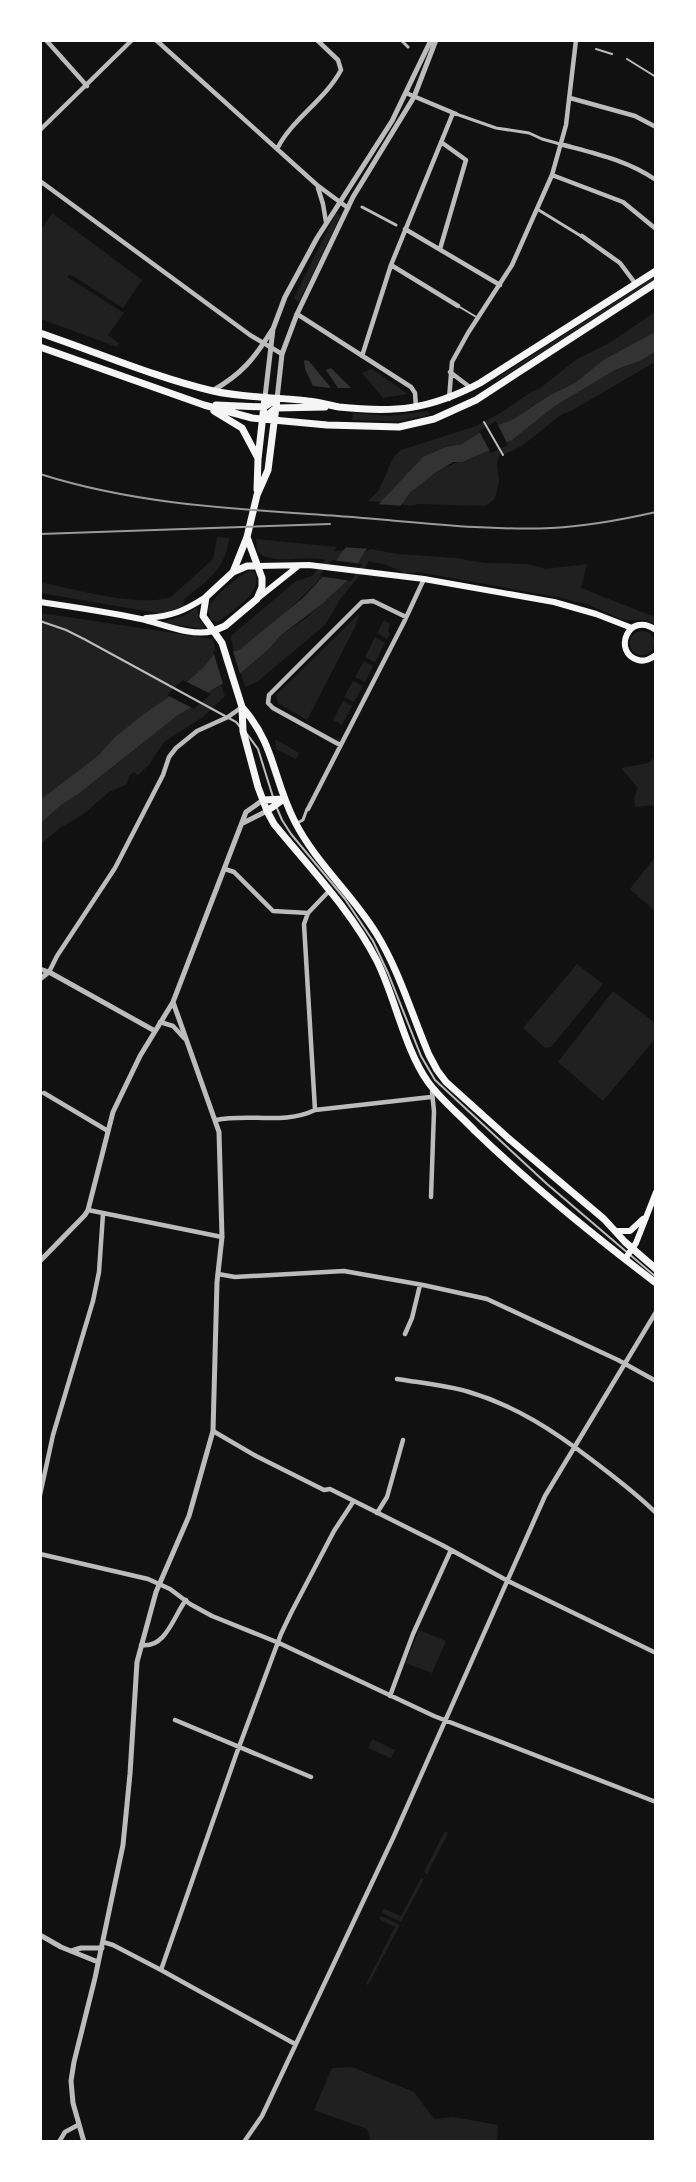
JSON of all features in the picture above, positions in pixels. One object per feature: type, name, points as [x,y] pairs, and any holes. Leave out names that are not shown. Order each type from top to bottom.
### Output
[{"type":"main road","points":[[40,333],[185,384],[212,391],[392,410],[449,399],[471,388],[656,271]]},
{"type":"main road","points":[[40,347],[204,405],[245,417],[389,427],[410,426],[448,414],[476,400],[656,283]]},
{"type":"main road","points":[[471,388],[476,400]]},
{"type":"main road","points":[[233,572],[247,537],[257,495],[268,471],[275,420],[265,397]]},
{"type":"main road","points":[[257,495],[258,459],[263,419],[277,399]]},
{"type":"main road","points":[[448,414],[449,399]]},
{"type":"main road","points":[[204,405],[270,408],[337,406]]},
{"type":"main road","points":[[204,405],[242,428],[258,459]]},
{"type":"main road","points":[[247,537],[263,582],[257,599]]},
{"type":"main road","points":[[40,602],[205,633],[225,626],[297,566]]},
{"type":"main road","points":[[140,619],[174,615],[206,597],[233,572],[243,567],[315,566],[424,579],[554,602],[596,614],[632,628]]},
{"type":"main road","points":[[206,597],[203,616],[222,644],[242,707],[243,730],[267,811],[274,824],[352,920],[374,957],[417,1062],[434,1089],[539,1191],[629,1254],[656,1269]]},
{"type":"main road","points":[[614,621],[626,635]]},
{"type":"main road","points":[[654,658],[640,660],[629,655],[625,647],[626,635],[632,628],[643,625],[656,630]]},
{"type":"main road","points":[[222,644],[225,626]]},
{"type":"main road","points":[[242,707],[255,721],[267,745],[284,799],[306,842],[350,896],[388,954],[437,1070],[446,1082],[616,1231],[639,1270],[656,1283]]},
{"type":"main road","points":[[262,800],[274,802],[284,799]]},
{"type":"main road","points":[[267,811],[274,802]]},
{"type":"main road","points":[[629,1254],[656,1192]]},
{"type":"main road","points":[[616,1231],[630,1231],[645,1216]]},
{"type":"street","points":[[46,40],[87,86]]},
{"type":"street","points":[[40,130],[132,40]]},
{"type":"street","points":[[156,40],[317,185],[348,208]]},
{"type":"street","points":[[277,149],[330,87],[341,70],[338,60],[317,40]]},
{"type":"street","points":[[401,40],[408,47]]},
{"type":"street","points":[[212,391],[239,374],[253,359],[273,329],[300,268],[326,222],[392,121],[430,40]]},
{"type":"street","points":[[277,399],[282,354],[297,314],[369,168],[414,97],[436,40]]},
{"type":"street","points":[[449,399],[452,363],[512,265],[552,175],[570,98],[578,43]]},
{"type":"street","points":[[406,93],[496,128],[529,133],[542,139],[614,159],[656,180]]},
{"type":"street","points":[[570,98],[635,116],[653,126],[656,120]]},
{"type":"street","points":[[362,356],[403,228],[455,113]]},
{"type":"street","points":[[440,249],[466,160],[441,142]]},
{"type":"street","points":[[552,175],[623,202],[656,229]]},
{"type":"street","points":[[40,181],[263,345],[282,354]]},
{"type":"street","points":[[317,185],[324,204],[326,222]]},
{"type":"street","points":[[362,207],[396,225]]},
{"type":"street","points":[[537,209],[582,236],[620,263],[635,283]]},
{"type":"street","points":[[403,228],[500,285]]},
{"type":"street","points":[[391,265],[458,306]]},
{"type":"street","points":[[297,314],[411,387],[415,393],[416,407]]},
{"type":"street","points":[[265,397],[273,329]]},
{"type":"street","points":[[450,372],[471,388]]},
{"type":"street","points":[[296,824],[303,820],[424,579]]},
{"type":"street","points":[[340,745],[273,708],[268,704],[269,695],[362,602],[373,601],[406,617]]},
{"type":"street","points":[[40,979],[49,972],[111,874],[156,792],[168,765],[169,757],[176,748],[197,731],[228,717],[242,707]]},
{"type":"street","points":[[40,1261],[88,1210],[113,1112],[123,1089],[173,1002],[246,812],[262,800]]},
{"type":"street","points":[[243,823],[267,811]]},
{"type":"street","points":[[225,869],[234,872],[273,911],[308,913]]},
{"type":"street","points":[[315,1110],[304,924],[308,913],[330,891]]},
{"type":"street","points":[[40,969],[155,1031]]},
{"type":"street","points":[[84,2142],[73,2103],[71,2081],[123,1845],[134,1727],[136,1669],[156,1592],[189,1516],[213,1431],[218,1274],[222,1237],[219,1132],[173,1002]]},
{"type":"street","points":[[160,1022],[172,1026],[184,1038]]},
{"type":"street","points":[[431,1197],[434,1111],[431,1097],[434,1089]]},
{"type":"street","points":[[44,1093],[108,1131]]},
{"type":"street","points":[[216,1120],[289,1118],[303,1116],[315,1110],[431,1097]]},
{"type":"street","points":[[434,1111],[446,1101]]},
{"type":"street","points":[[88,1210],[222,1237]]},
{"type":"street","points":[[40,1496],[53,1436],[93,1301],[99,1272],[103,1214]]},
{"type":"street","points":[[218,1274],[235,1277],[344,1271],[487,1299],[625,1363],[656,1381]]},
{"type":"street","points":[[405,1334],[412,1318],[420,1285]]},
{"type":"street","points":[[244,2142],[262,2116],[362,1906],[545,1496],[656,1312]]},
{"type":"street","points":[[397,1379],[445,1386],[495,1401],[536,1420],[627,1487],[656,1513]]},
{"type":"street","points":[[213,1431],[256,1456],[324,1490],[330,1489],[508,1581],[656,1653]]},
{"type":"street","points":[[377,1513],[387,1497],[403,1440]]},
{"type":"street","points":[[161,1970],[240,1747],[291,1612],[334,1531],[353,1502]]},
{"type":"street","points":[[390,1696],[413,1634],[451,1550]]},
{"type":"street","points":[[40,1554],[148,1579],[170,1589],[212,1616],[279,1643],[446,1721],[656,1802]]},
{"type":"street","points":[[141,1645],[150,1645],[162,1637],[186,1600]]},
{"type":"street","points":[[175,1720],[311,1777]]},
{"type":"street","points":[[40,1935],[70,1951],[98,1962]]},
{"type":"street","points":[[70,1951],[113,1945],[295,2044]]},
{"type":"street","points":[[59,2142],[64,2132],[78,2125]]},
{"type":"lane","points":[[596,49],[612,54]]},
{"type":"lane","points":[[627,59],[656,77]]},
{"type":"lane","points":[[458,306],[478,318]]},
{"type":"lane","points":[[484,422],[503,455]]},
{"type":"lane","points":[[40,621],[66,630],[228,717],[253,740],[282,820],[345,899],[373,940],[421,1056],[435,1080],[546,1184],[656,1277]]},
{"type":"shaded area","points":[[52,213],[142,280],[123,308],[70,274],[67,277],[124,313],[108,335],[119,343],[117,347],[41,319],[41,230]]},
{"type":"shaded area","points":[[336,213],[341,215],[299,302],[294,298]]},
{"type":"shaded area","points":[[655,276],[655,279],[497,381],[496,379]]},
{"type":"shaded area","points":[[655,312],[655,332],[603,360],[575,383],[550,395],[512,420],[485,429],[462,444],[446,447],[398,484],[382,502],[368,501],[379,490],[393,458],[401,450],[476,426],[502,412],[539,389],[577,359],[611,342]]},
{"type":"shaded area","points":[[655,332],[655,352],[640,361],[617,369],[555,406],[512,440],[462,462],[453,462],[411,492],[364,553],[349,579],[322,604],[280,636],[270,648],[236,677],[215,688],[194,706],[178,715],[41,823],[40,800],[98,756],[114,738],[144,714],[173,694],[203,668],[216,652],[227,653],[239,650],[304,597],[328,571],[375,508],[423,457],[446,447],[462,444],[485,429],[512,420],[550,395],[575,383],[603,360]]},
{"type":"shaded area","points":[[655,352],[655,362],[562,414],[522,446],[503,455],[501,452],[497,462],[499,482],[495,498],[486,506],[401,504],[420,483],[443,468],[512,440],[555,406],[617,369],[640,361]]},
{"type":"shaded area","points":[[304,360],[309,361],[331,388],[313,386],[305,369]]},
{"type":"shaded area","points":[[331,368],[351,388],[338,388],[326,370]]},
{"type":"shaded area","points":[[372,369],[408,394],[383,398],[362,373]]},
{"type":"shaded area","points":[[428,411],[429,415],[399,421],[352,420],[353,413],[389,416]]},
{"type":"shaded area","points":[[217,537],[229,538],[224,558],[219,566],[207,581],[183,600],[184,606],[163,614],[41,593],[40,582],[126,599],[158,600],[171,597],[213,559]]},
{"type":"shaded area","points":[[256,539],[337,547],[334,551],[344,550],[321,578],[282,615],[254,639],[234,651],[232,635],[296,581],[312,576],[325,560],[280,559],[264,556],[257,551]]},
{"type":"shaded area","points":[[370,549],[484,563],[528,564],[546,569],[587,564],[581,588],[655,617],[655,624],[645,620],[624,620],[589,605],[562,598],[418,572],[405,573],[387,565],[369,561],[341,598],[325,625],[257,682],[245,687],[241,673],[270,648],[280,636],[305,619],[349,579],[364,553]]},
{"type":"shaded area","points":[[250,571],[254,572],[256,579],[252,593],[218,622],[211,620],[208,610],[211,604],[232,582]]},
{"type":"shaded area","points":[[197,607],[203,629],[165,623],[165,621],[184,616]]},
{"type":"shaded area","points":[[41,613],[213,639],[219,668],[41,810]]},
{"type":"shaded area","points":[[360,613],[307,720],[278,703],[276,695]]},
{"type":"shaded area","points":[[384,620],[390,624],[387,639],[377,633]]},
{"type":"shaded area","points":[[642,631],[650,635],[654,643],[650,651],[642,655],[634,651],[630,643],[634,635]]},
{"type":"shaded area","points":[[375,637],[385,643],[375,662],[365,657]]},
{"type":"shaded area","points":[[364,661],[373,666],[365,682],[355,677]]},
{"type":"shaded area","points":[[353,681],[363,686],[354,702],[344,697]]},
{"type":"shaded area","points":[[221,685],[225,696],[203,717],[164,742],[149,765],[138,775],[134,772],[129,776],[127,784],[109,792],[81,816],[61,827],[41,844],[41,823],[61,805]]},
{"type":"shaded area","points":[[343,701],[352,706],[342,725],[333,720]]},
{"type":"shaded area","points":[[275,739],[299,753],[296,759],[276,749]]},
{"type":"shaded area","points":[[655,757],[655,805],[635,807],[634,798],[638,788],[621,768],[648,763]]},
{"type":"shaded area","points":[[655,857],[655,911],[630,889]]},
{"type":"shaded area","points":[[577,964],[603,984],[551,1047],[545,1048],[523,1028]]},
{"type":"shaded area","points":[[613,991],[655,1023],[655,1039],[603,1101],[558,1062]]},
{"type":"shaded area","points":[[419,1630],[446,1641],[432,1673],[406,1663]]},
{"type":"shaded area","points":[[372,1739],[395,1750],[391,1758],[368,1748]]},
{"type":"shaded area","points":[[445,1831],[448,1833],[427,1874],[424,1872]]},
{"type":"shaded area","points":[[421,1878],[424,1879],[401,1922],[382,1913],[384,1909],[401,1916]]},
{"type":"shaded area","points":[[381,1916],[400,1925],[368,1985],[366,1984],[395,1927],[379,1919]]},
{"type":"shaded area","points":[[352,2067],[414,2092],[434,2119],[453,2117],[498,2125],[497,2141],[371,2141],[367,2129],[314,2110],[332,2068]]},
{"type":"pier","points":[[496,421],[508,445],[491,453],[479,431]]},
{"type":"pier","points":[[375,504],[404,506],[370,549],[342,547]]},
{"type":"pier","points":[[332,560],[362,564],[351,581],[319,576]]},
{"type":"pier","points":[[232,648],[241,677],[224,687],[213,651]]},
{"type":"pier","points":[[183,680],[211,694],[194,709],[167,695]]},
{"type":"railway","points":[[40,474],[113,493],[188,504],[472,527],[525,529],[565,527],[656,512]]},
{"type":"railway","points":[[40,534],[330,524]]}]
